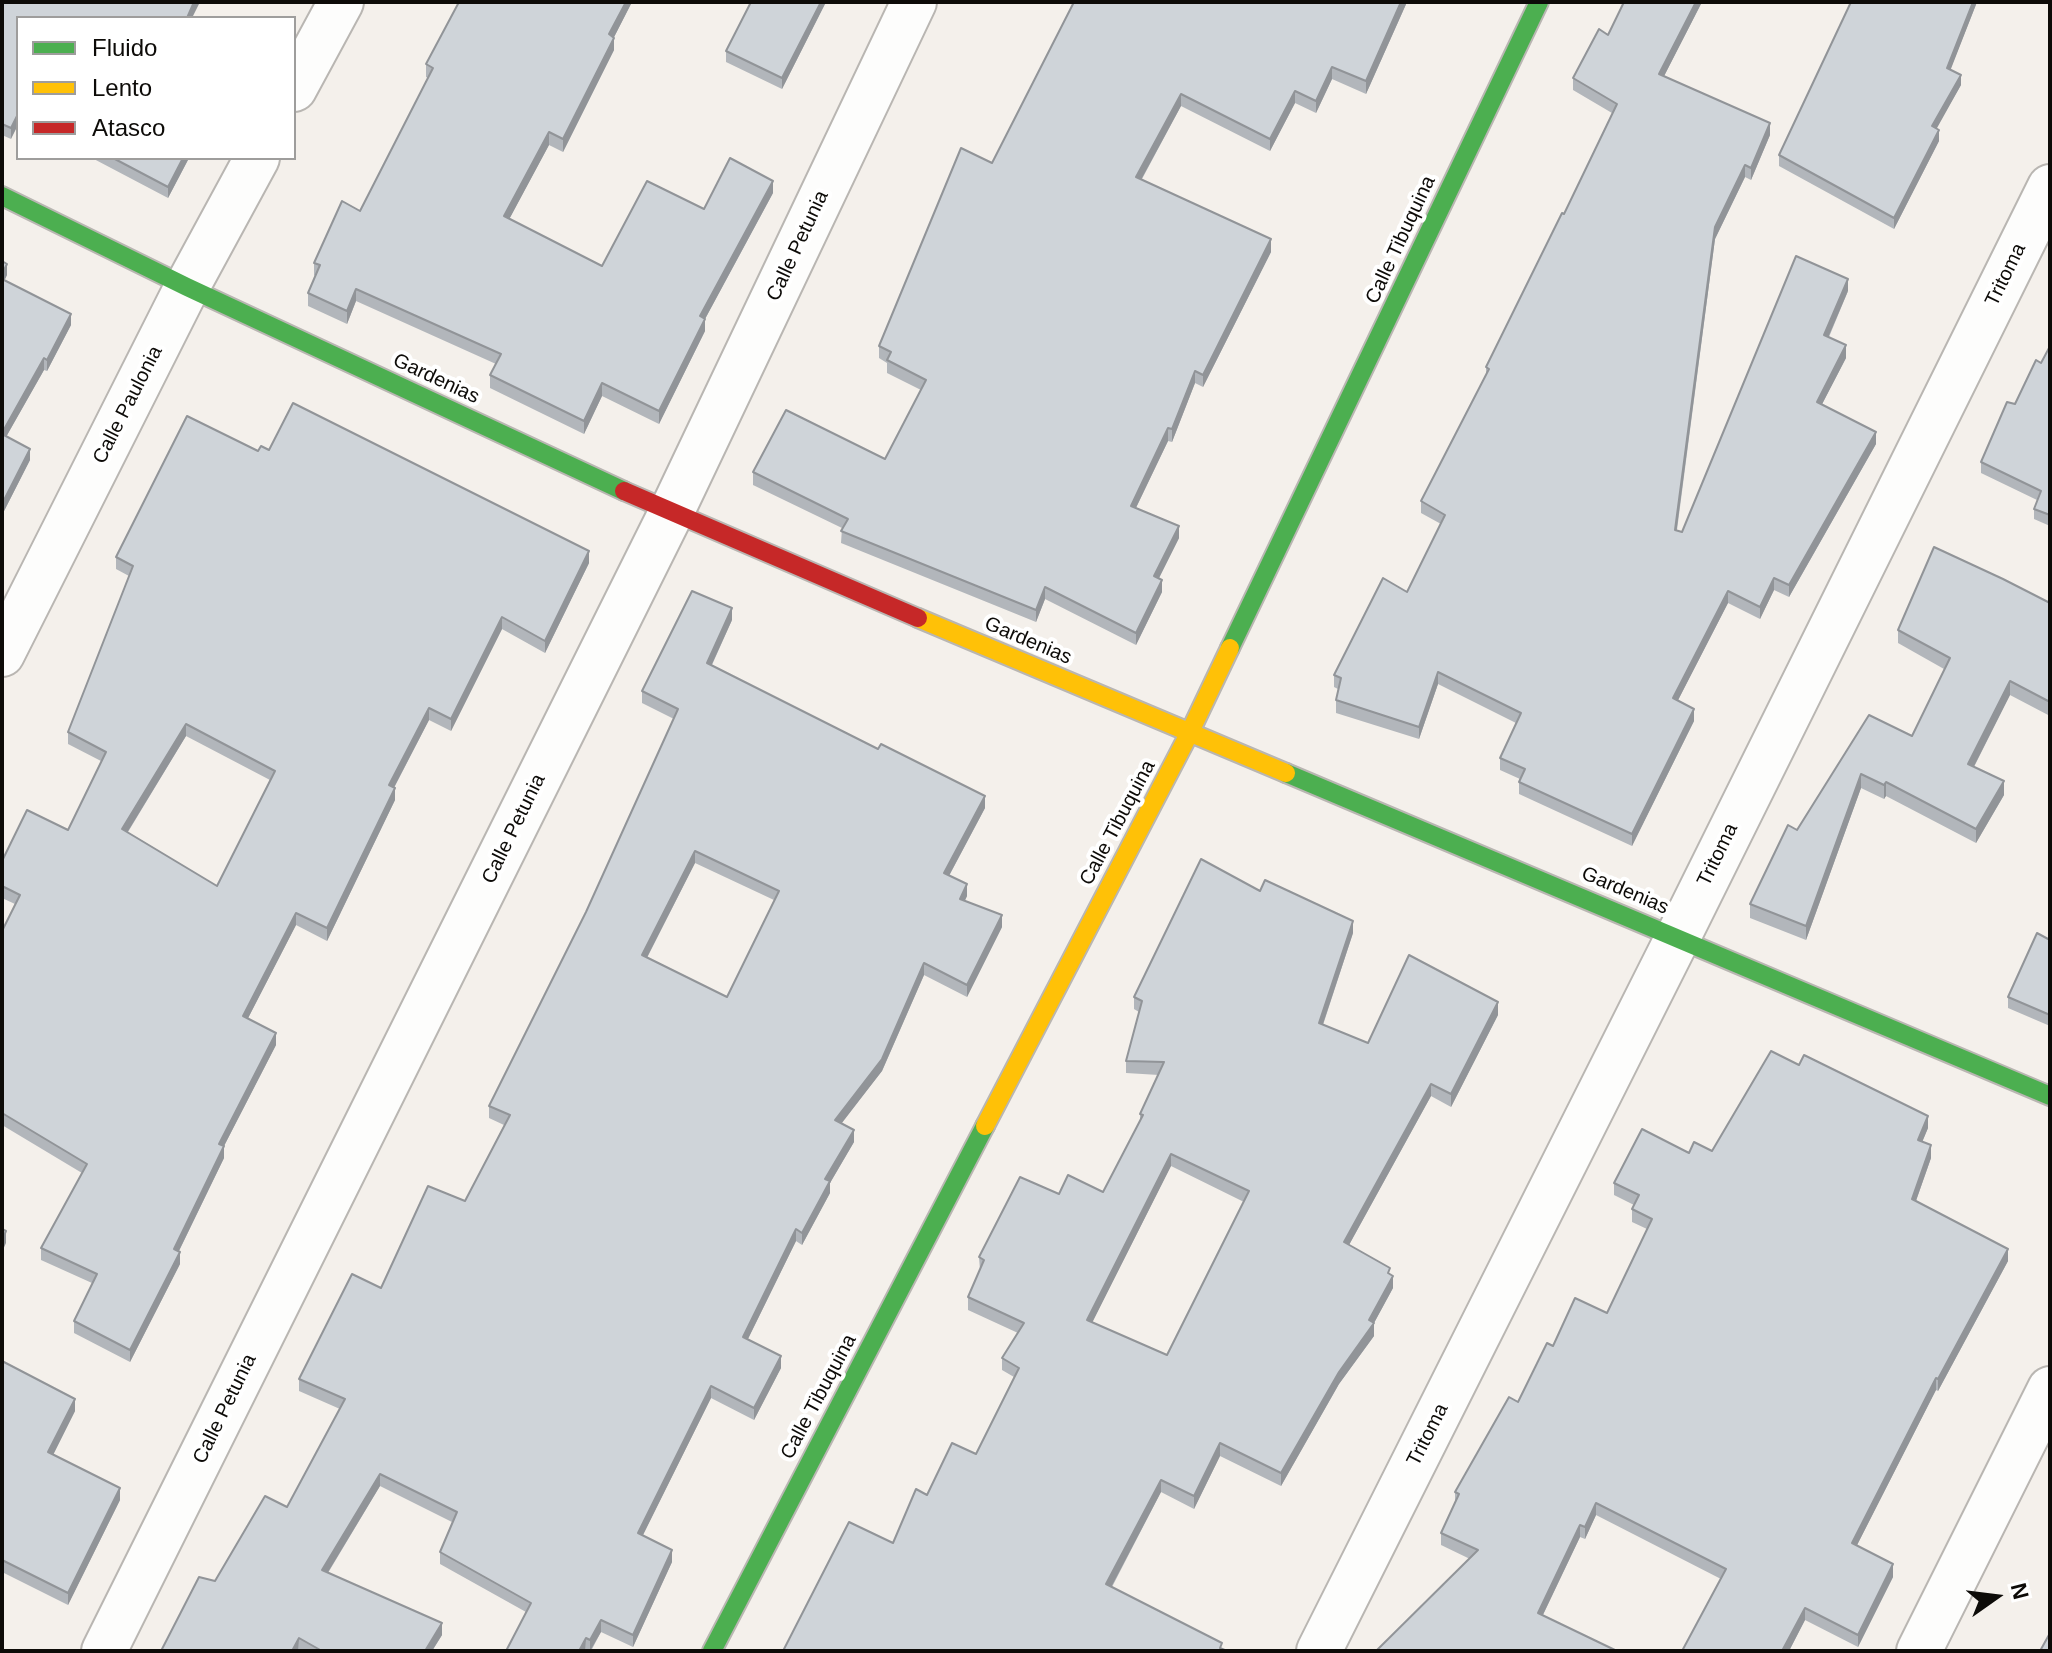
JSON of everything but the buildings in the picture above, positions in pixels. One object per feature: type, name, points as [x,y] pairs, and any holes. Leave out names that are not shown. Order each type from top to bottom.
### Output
[{"type":"street","points":[[296,85],[341,2]]},
{"type":"street","name":"Calle Petunia","points":[[104,1651],[671,513],[914,2]]},
{"type":"street","name":"Calle Tibuquina","points":[[712,1651],[1189,734],[1539,2]]},
{"type":"street","name":"Calle Paulonia","points":[[2,654],[187,287],[256,160]]},
{"type":"street","name":"Tritoma","points":[[1319,1651],[2050,187]]},
{"type":"street","name":"Gardenias","points":[[2,196],[187,287],[671,513],[2050,1096]]},
{"type":"street","points":[[1919,1651],[2050,1389]]},
{"type":"traffic: fast","points":[[1230,648],[1539,2]]},
{"type":"traffic: fast","points":[[2,196],[187,287],[624,491]]},
{"type":"traffic: fast","points":[[1286,773],[2050,1096]]},
{"type":"traffic: fast","points":[[712,1651],[985,1126]]},
{"type":"traffic: slow","points":[[918,618],[1286,773]]},
{"type":"traffic: slow","points":[[985,1126],[1189,734],[1230,648]]},
{"type":"traffic: jam","points":[[624,491],[918,618]]}]
